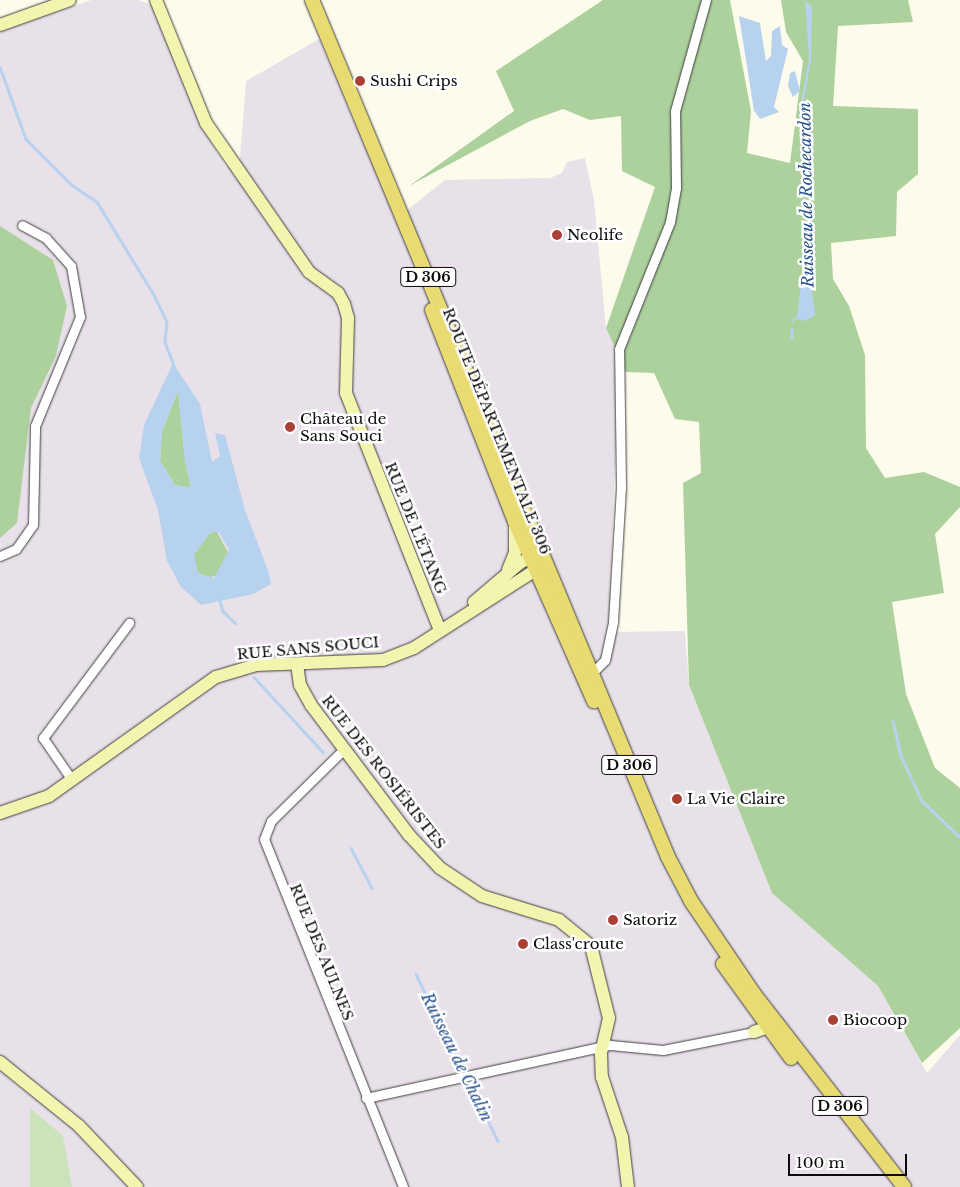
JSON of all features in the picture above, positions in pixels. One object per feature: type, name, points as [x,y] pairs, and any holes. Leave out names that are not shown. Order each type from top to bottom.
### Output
[{"type":"main road","name":"ROUTE DÉPARTEMENTALE 306","points":[[303,0],[515,522],[536,559]]},
{"type":"main road","name":"ROUTE DÉPARTEMENTALE 306","points":[[312,0],[536,559],[587,676]]},
{"type":"main road","name":"D 306","points":[[587,676],[666,872],[766,1028],[894,1187]]},
{"type":"main road","name":"D 306","points":[[766,1028],[904,1187]]},
{"type":"street","points":[[0,25],[70,0]]},
{"type":"street","name":"RUE DE L'ÉTANG","points":[[156,0],[206,123],[309,272],[338,293],[348,318],[346,393],[440,630]]},
{"type":"street","points":[[587,676],[605,660],[613,622],[622,486],[619,349],[670,222],[676,188],[675,111],[706,0]]},
{"type":"street","points":[[0,556],[16,549],[33,525],[35,426],[80,317],[71,266],[46,238],[22,225]]},
{"type":"street","points":[[501,577],[516,553],[515,522]]},
{"type":"street","name":"RUE SANS SOUCI","points":[[468,610],[501,577],[536,559]]},
{"type":"street","name":"RUE SANS SOUCI","points":[[0,813],[30,805],[72,780],[216,677],[256,666],[383,660],[440,630],[536,559]]},
{"type":"street","points":[[72,780],[42,738],[129,623]]},
{"type":"street","name":"RUE DES ROSIÉRISTES","points":[[297,664],[305,696],[343,750],[409,835],[451,878],[482,896],[559,920],[584,937],[600,968],[606,997],[609,1030],[603,1048],[602,1077],[622,1136],[628,1187]]},
{"type":"street","name":"RUE DES AULNES","points":[[343,750],[271,821],[264,839],[403,1187]]},
{"type":"street","points":[[366,1098],[603,1048],[663,1050],[766,1028]]},
{"type":"street","points":[[0,1062],[65,1115],[137,1187]]},
{"type":"shaded area","points":[[91,0],[138,0],[152,5],[200,124],[226,167],[240,158],[246,81],[319,39],[396,219],[445,180],[550,178],[562,173],[567,162],[585,158],[594,200],[606,328],[619,349],[609,632],[685,631],[689,685],[772,893],[878,986],[927,1073],[960,1035],[960,1187],[0,1187],[0,31]]},
{"type":"green space","points":[[603,0],[730,0],[751,111],[747,153],[790,163],[803,61],[786,32],[781,0],[908,0],[913,22],[838,26],[833,106],[918,109],[918,174],[897,192],[896,236],[831,243],[833,279],[849,306],[865,355],[866,448],[885,478],[924,472],[960,487],[960,507],[935,534],[944,593],[892,602],[906,694],[935,768],[960,788],[960,1028],[922,1063],[878,986],[772,893],[689,685],[683,483],[701,473],[699,422],[675,419],[654,373],[626,372],[606,328],[655,187],[622,171],[621,116],[590,120],[563,109],[530,121],[409,186],[514,111],[496,71]]},
{"type":"green space","points":[[0,226],[53,260],[67,306],[56,356],[31,408],[17,523],[0,538]]},
{"type":"green space","points":[[178,391],[185,460],[191,488],[175,485],[160,461],[162,431]]},
{"type":"green space","points":[[216,530],[229,554],[219,575],[206,578],[195,570],[194,555],[205,536]]},
{"type":"green space","points":[[30,1108],[63,1136],[72,1187],[30,1187]]},
{"type":"water","points":[[805,0],[812,7],[811,60],[802,111],[806,170],[806,187],[804,190],[808,212],[807,249],[815,315],[805,321],[795,319],[791,324],[792,320],[797,316],[807,234],[803,191],[800,110],[809,58]]},
{"type":"water","points":[[739,16],[760,23],[766,61],[771,56],[772,31],[780,26],[782,45],[788,49],[774,107],[779,112],[760,119],[754,111]]},
{"type":"water","points":[[795,71],[800,91],[793,97],[788,86],[790,73]]},
{"type":"water","points":[[173,363],[200,404],[212,462],[220,456],[215,433],[225,435],[245,510],[269,573],[271,584],[253,594],[201,605],[181,587],[167,561],[158,510],[139,458],[144,425]],"holes":[[[178,391],[185,460],[191,488],[175,485],[160,461],[162,431]],[[211,532],[219,532],[229,550],[214,578],[198,573],[194,555]]]},
{"type":"waterway","points":[[0,67],[26,139],[72,185],[97,202],[153,293],[167,322],[165,342],[174,365]]},
{"type":"waterway","name":"Ruisseau de Rochecardon","points":[[792,329],[792,338]]},
{"type":"waterway","points":[[219,598],[223,611],[235,623]]},
{"type":"waterway","name":"Ruisseau de Chalin","points":[[241,652],[243,659]]},
{"type":"waterway","name":"Ruisseau de Chalin","points":[[254,677],[323,752]]},
{"type":"waterway","name":"Ruisseau de Rochecardon","points":[[893,721],[901,756],[922,801],[960,837]]},
{"type":"waterway","name":"Ruisseau de Chalin","points":[[351,848],[372,888]]},
{"type":"waterway","name":"Ruisseau de Chalin","points":[[416,974],[464,1074]]},
{"type":"waterway","name":"Ruisseau de Chalin","points":[[467,1078],[498,1141]]},
{"type":"place","name":"Sushi Crips","points":[[360,81]]},
{"type":"place","name":"Neolife","points":[[557,235]]},
{"type":"place","name":"Château de Sans Souci","points":[[290,427]]},
{"type":"place","name":"La Vie Claire","points":[[677,799]]},
{"type":"place","name":"Satoriz","points":[[613,920]]},
{"type":"place","name":"Class'croute","points":[[523,944]]},
{"type":"place","name":"Biocoop","points":[[833,1020]]}]
